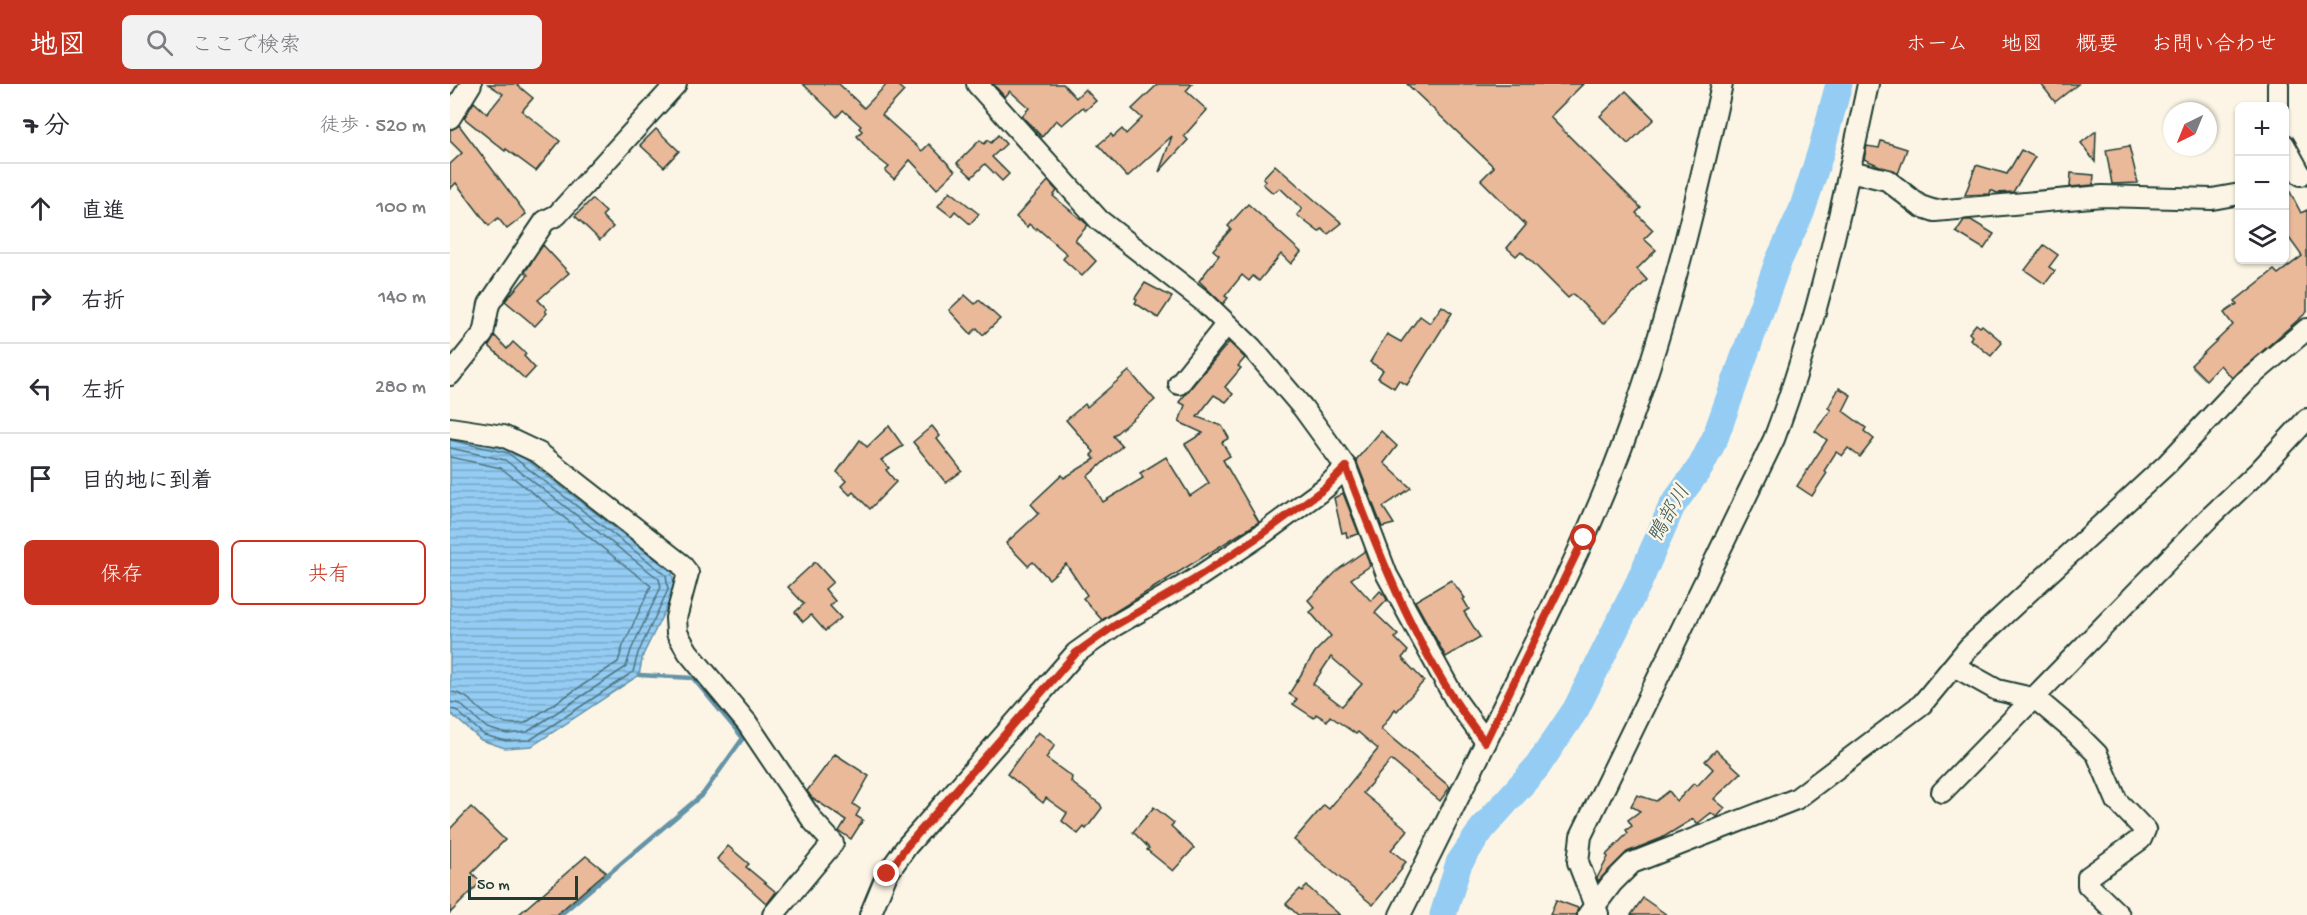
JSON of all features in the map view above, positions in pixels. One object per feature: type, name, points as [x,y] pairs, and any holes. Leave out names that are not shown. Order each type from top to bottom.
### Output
[{"type":"street","points":[[450,118],[471,84]]},
{"type":"street","points":[[450,375],[483,334],[489,304],[545,221],[557,215],[676,84]]},
{"type":"street","points":[[977,84],[1099,220],[1203,301],[1252,348],[1303,408],[1346,467],[1387,575],[1455,699],[1485,742]]},
{"type":"street","points":[[1400,915],[1584,538],[1629,428],[1662,324],[1722,84]]},
{"type":"street","points":[[1593,912],[1578,862],[1581,836],[1774,439],[1792,391],[1850,171],[1868,84]]},
{"type":"street","points":[[2278,84],[2278,102]]},
{"type":"street","points":[[2288,156],[2297,179]]},
{"type":"street","points":[[1850,171],[1887,180],[1920,206],[1935,211],[2102,196],[2212,199],[2235,195]]},
{"type":"street","points":[[1179,384],[1226,325]]},
{"type":"street","points":[[1593,912],[1632,863],[1796,799],[1922,704],[1969,647],[2167,464],[2242,383],[2307,329]]},
{"type":"street","points":[[1942,792],[2036,699],[2307,419]]},
{"type":"street","points":[[450,428],[503,436],[540,453],[681,564],[688,573],[676,618],[677,633],[688,652],[747,723],[813,821],[833,843],[772,915]]},
{"type":"street","points":[[870,915],[887,874],[907,846],[1076,653],[1114,626],[1192,581],[1261,535],[1325,488],[1346,467]]},
{"type":"street","points":[[1954,666],[1997,690],[2036,699],[2097,754],[2117,801],[2145,830],[2142,839],[2088,877],[2088,885],[2119,915]]},
{"type":"water","points":[[450,434],[510,447],[672,572],[675,590],[643,655],[639,675],[532,746],[505,748],[481,740],[450,713]]},
{"type":"building","points":[[488,84],[516,84],[533,98],[522,111],[560,141],[536,171],[506,149],[505,151],[464,118],[474,102],[487,114],[503,94]]},
{"type":"building","points":[[803,84],[839,84],[864,108],[887,84],[896,84],[904,91],[882,115],[922,151],[929,144],[955,171],[937,189],[910,160],[894,179],[885,171],[889,167],[871,153],[857,136],[862,131],[859,128],[861,126],[843,110],[837,117]]},
{"type":"building","points":[[993,84],[1063,84],[1076,98],[1085,89],[1096,101],[1086,110],[1083,107],[1062,125],[1056,120],[1042,137],[1022,116],[1029,108],[1010,91],[1005,97]]},
{"type":"building","points":[[1158,84],[1192,84],[1186,91],[1207,110],[1184,136],[1188,140],[1159,172],[1172,136],[1127,177],[1098,145],[1111,134],[1113,137],[1122,129],[1126,134],[1142,118],[1132,109]]},
{"type":"building","points":[[1407,84],[1583,84],[1550,117],[1641,208],[1636,213],[1653,230],[1644,239],[1656,250],[1637,269],[1647,280],[1603,324],[1573,294],[1568,298],[1521,251],[1516,256],[1507,248],[1526,225],[1481,180],[1494,167]]},
{"type":"building","points":[[2041,84],[2078,84],[2055,102]]},
{"type":"building","points":[[1626,91],[1654,119],[1628,144],[1600,116]]},
{"type":"building","points":[[459,125],[526,214],[507,229],[498,218],[489,226],[456,183],[450,189],[450,164],[462,153],[450,141],[450,130]]},
{"type":"building","points":[[656,129],[679,151],[664,167],[640,145]]},
{"type":"building","points":[[2096,131],[2095,162],[2081,143]]},
{"type":"building","points":[[998,135],[1006,144],[992,157],[1009,174],[1002,181],[985,164],[972,177],[957,163],[980,140],[984,144],[988,140],[991,143]]},
{"type":"building","points":[[1881,141],[1907,149],[1898,174],[1864,159],[1867,146],[1879,148]]},
{"type":"building","points":[[2129,146],[2138,183],[2112,184],[2106,150]]},
{"type":"building","points":[[2021,150],[2035,157],[2013,192],[1997,193],[1991,190],[1990,194],[1965,195],[1976,165],[2007,174]]},
{"type":"building","points":[[1275,165],[1342,223],[1328,234],[1322,229],[1319,232],[1297,215],[1302,209],[1280,188],[1273,193],[1263,184],[1266,181],[1263,178]]},
{"type":"building","points":[[2071,173],[2094,175],[2093,185],[2070,187]]},
{"type":"building","points":[[1048,181],[1057,191],[1053,196],[1088,225],[1075,240],[1096,261],[1082,276],[1063,259],[1067,254],[1037,228],[1036,230],[1029,224],[1027,227],[1016,217]]},
{"type":"building","points":[[2289,190],[2301,213],[2307,210],[2307,312],[2232,378],[2220,365],[2206,380],[2191,365],[2233,325],[2224,313],[2237,304],[2235,301],[2274,270],[2278,274],[2302,256],[2289,238]]},
{"type":"building","points":[[950,191],[979,214],[970,224],[955,211],[951,216],[938,206]]},
{"type":"building","points":[[592,199],[606,212],[602,216],[613,227],[600,240],[575,216]]},
{"type":"building","points":[[1248,204],[1301,252],[1291,264],[1281,254],[1259,281],[1253,276],[1249,281],[1242,275],[1225,296],[1228,298],[1223,304],[1199,281],[1219,255],[1213,250],[1231,229],[1228,226]]},
{"type":"building","points":[[1964,220],[1971,220],[1994,234],[1984,249],[1956,232]]},
{"type":"building","points":[[543,245],[569,273],[538,300],[547,309],[545,311],[547,313],[535,326],[505,301],[528,275],[525,272]]},
{"type":"building","points":[[2044,245],[2058,255],[2049,267],[2055,271],[2045,284],[2025,270]]},
{"type":"building","points":[[1145,283],[1172,297],[1158,318],[1135,303],[1137,300],[1135,298]]},
{"type":"building","points":[[965,295],[975,304],[979,300],[1000,319],[983,335],[977,328],[971,334],[949,310]]},
{"type":"building","points":[[1442,306],[1452,313],[1407,385],[1399,380],[1394,388],[1378,378],[1383,370],[1370,362],[1387,334],[1401,342],[1420,316],[1430,323]]},
{"type":"building","points":[[1976,324],[1980,327],[1982,325],[2002,343],[1991,356],[1970,339],[1972,336],[1969,333]]},
{"type":"building","points":[[495,336],[507,349],[513,342],[526,354],[524,356],[535,368],[525,379],[489,346]]},
{"type":"building","points":[[1229,342],[1245,358],[1238,366],[1241,368],[1225,387],[1233,394],[1226,402],[1214,395],[1197,417],[1222,426],[1229,438],[1222,442],[1230,456],[1223,460],[1259,522],[1102,620],[1083,598],[1087,595],[1066,564],[1049,579],[1033,562],[1028,566],[1006,543],[1039,513],[1031,504],[1062,475],[1064,478],[1095,459],[1091,455],[1094,452],[1066,420],[1085,404],[1087,407],[1129,371],[1155,400],[1113,436],[1122,446],[1088,476],[1103,502],[1143,478],[1140,473],[1166,457],[1190,496],[1209,483],[1185,444],[1203,433],[1179,422],[1185,405],[1179,402]]},
{"type":"building","points":[[1839,388],[1851,395],[1843,411],[1866,428],[1864,431],[1874,439],[1860,457],[1848,448],[1842,456],[1836,452],[1824,471],[1827,473],[1812,496],[1797,486],[1827,440],[1815,431],[1831,410],[1828,408]]},
{"type":"building","points":[[889,426],[903,446],[881,460],[889,468],[886,470],[896,482],[870,509],[853,492],[850,495],[841,486],[846,481],[837,472],[860,440],[867,447]]},
{"type":"building","points":[[932,426],[940,436],[937,439],[962,471],[946,483],[913,442]]},
{"type":"building","points":[[1381,431],[1397,446],[1384,463],[1411,488],[1383,507],[1394,524],[1382,527],[1356,460]]},
{"type":"building","points":[[1343,493],[1359,534],[1347,537],[1346,532],[1342,533],[1334,498]]},
{"type":"building","points":[[1365,551],[1370,566],[1351,579],[1371,601],[1380,591],[1385,596],[1387,600],[1375,613],[1398,635],[1395,638],[1408,651],[1402,658],[1424,681],[1397,711],[1395,709],[1381,729],[1450,787],[1440,801],[1391,760],[1363,793],[1408,830],[1391,850],[1406,862],[1373,905],[1294,840],[1324,805],[1329,809],[1378,749],[1358,732],[1356,734],[1330,716],[1327,721],[1316,714],[1314,718],[1293,704],[1297,699],[1289,694],[1315,652],[1331,636],[1310,612],[1315,608],[1308,600],[1339,569]],"holes":[[[1331,657],[1362,684],[1342,706],[1313,684]]]},
{"type":"building","points":[[815,562],[833,582],[825,589],[835,601],[830,606],[841,618],[825,631],[811,615],[803,622],[795,612],[804,604],[788,587]]},
{"type":"building","points":[[1451,580],[1465,598],[1463,599],[1469,609],[1464,612],[1480,637],[1446,657],[1415,601]]},
{"type":"building","points":[[1038,732],[1055,745],[1046,758],[1072,777],[1071,782],[1102,808],[1086,829],[1084,827],[1078,834],[1062,821],[1067,813],[1046,798],[1043,803],[1007,774]]},
{"type":"building","points":[[1716,750],[1741,773],[1714,799],[1725,808],[1717,817],[1711,813],[1697,824],[1693,819],[1662,838],[1627,852],[1598,881],[1597,878],[1608,857],[1606,855],[1628,833],[1626,830],[1632,826],[1628,820],[1640,811],[1631,806],[1637,795],[1656,801],[1669,791],[1677,801],[1694,783],[1697,786],[1713,769],[1705,761]]},
{"type":"building","points":[[835,754],[869,776],[853,804],[860,809],[856,816],[863,820],[851,839],[839,831],[846,820],[812,798],[807,791]]},
{"type":"building","points":[[471,807],[505,840],[472,873],[481,882],[450,913],[450,829]]},
{"type":"building","points":[[1154,807],[1174,823],[1171,826],[1194,848],[1173,871],[1147,850],[1149,848],[1133,832]]},
{"type":"building","points":[[728,846],[749,864],[746,867],[776,892],[767,904],[717,859]]},
{"type":"building","points":[[586,856],[606,872],[556,915],[518,915]]},
{"type":"building","points":[[1307,886],[1340,915],[1298,915],[1286,904],[1300,889],[1302,891]]},
{"type":"building","points":[[1643,898],[1667,915],[1631,915]]},
{"type":"building","points":[[1556,900],[1578,908],[1576,915],[1550,915]]},
{"type":"waterway","name":"鴨部川","points":[[1443,915],[1459,863],[1482,829],[1537,767],[1576,709],[1639,582],[1672,506],[1701,466],[1715,438],[1778,262],[1802,210],[1839,84]]},
{"type":"waterway","points":[[560,915],[703,794],[743,738],[693,678],[639,675]]},
{"type":"route","points":[[887,874],[907,846],[1076,653],[1114,626],[1192,581],[1261,535],[1325,488],[1346,467],[1387,575],[1455,699],[1485,742],[1584,538]]}]
